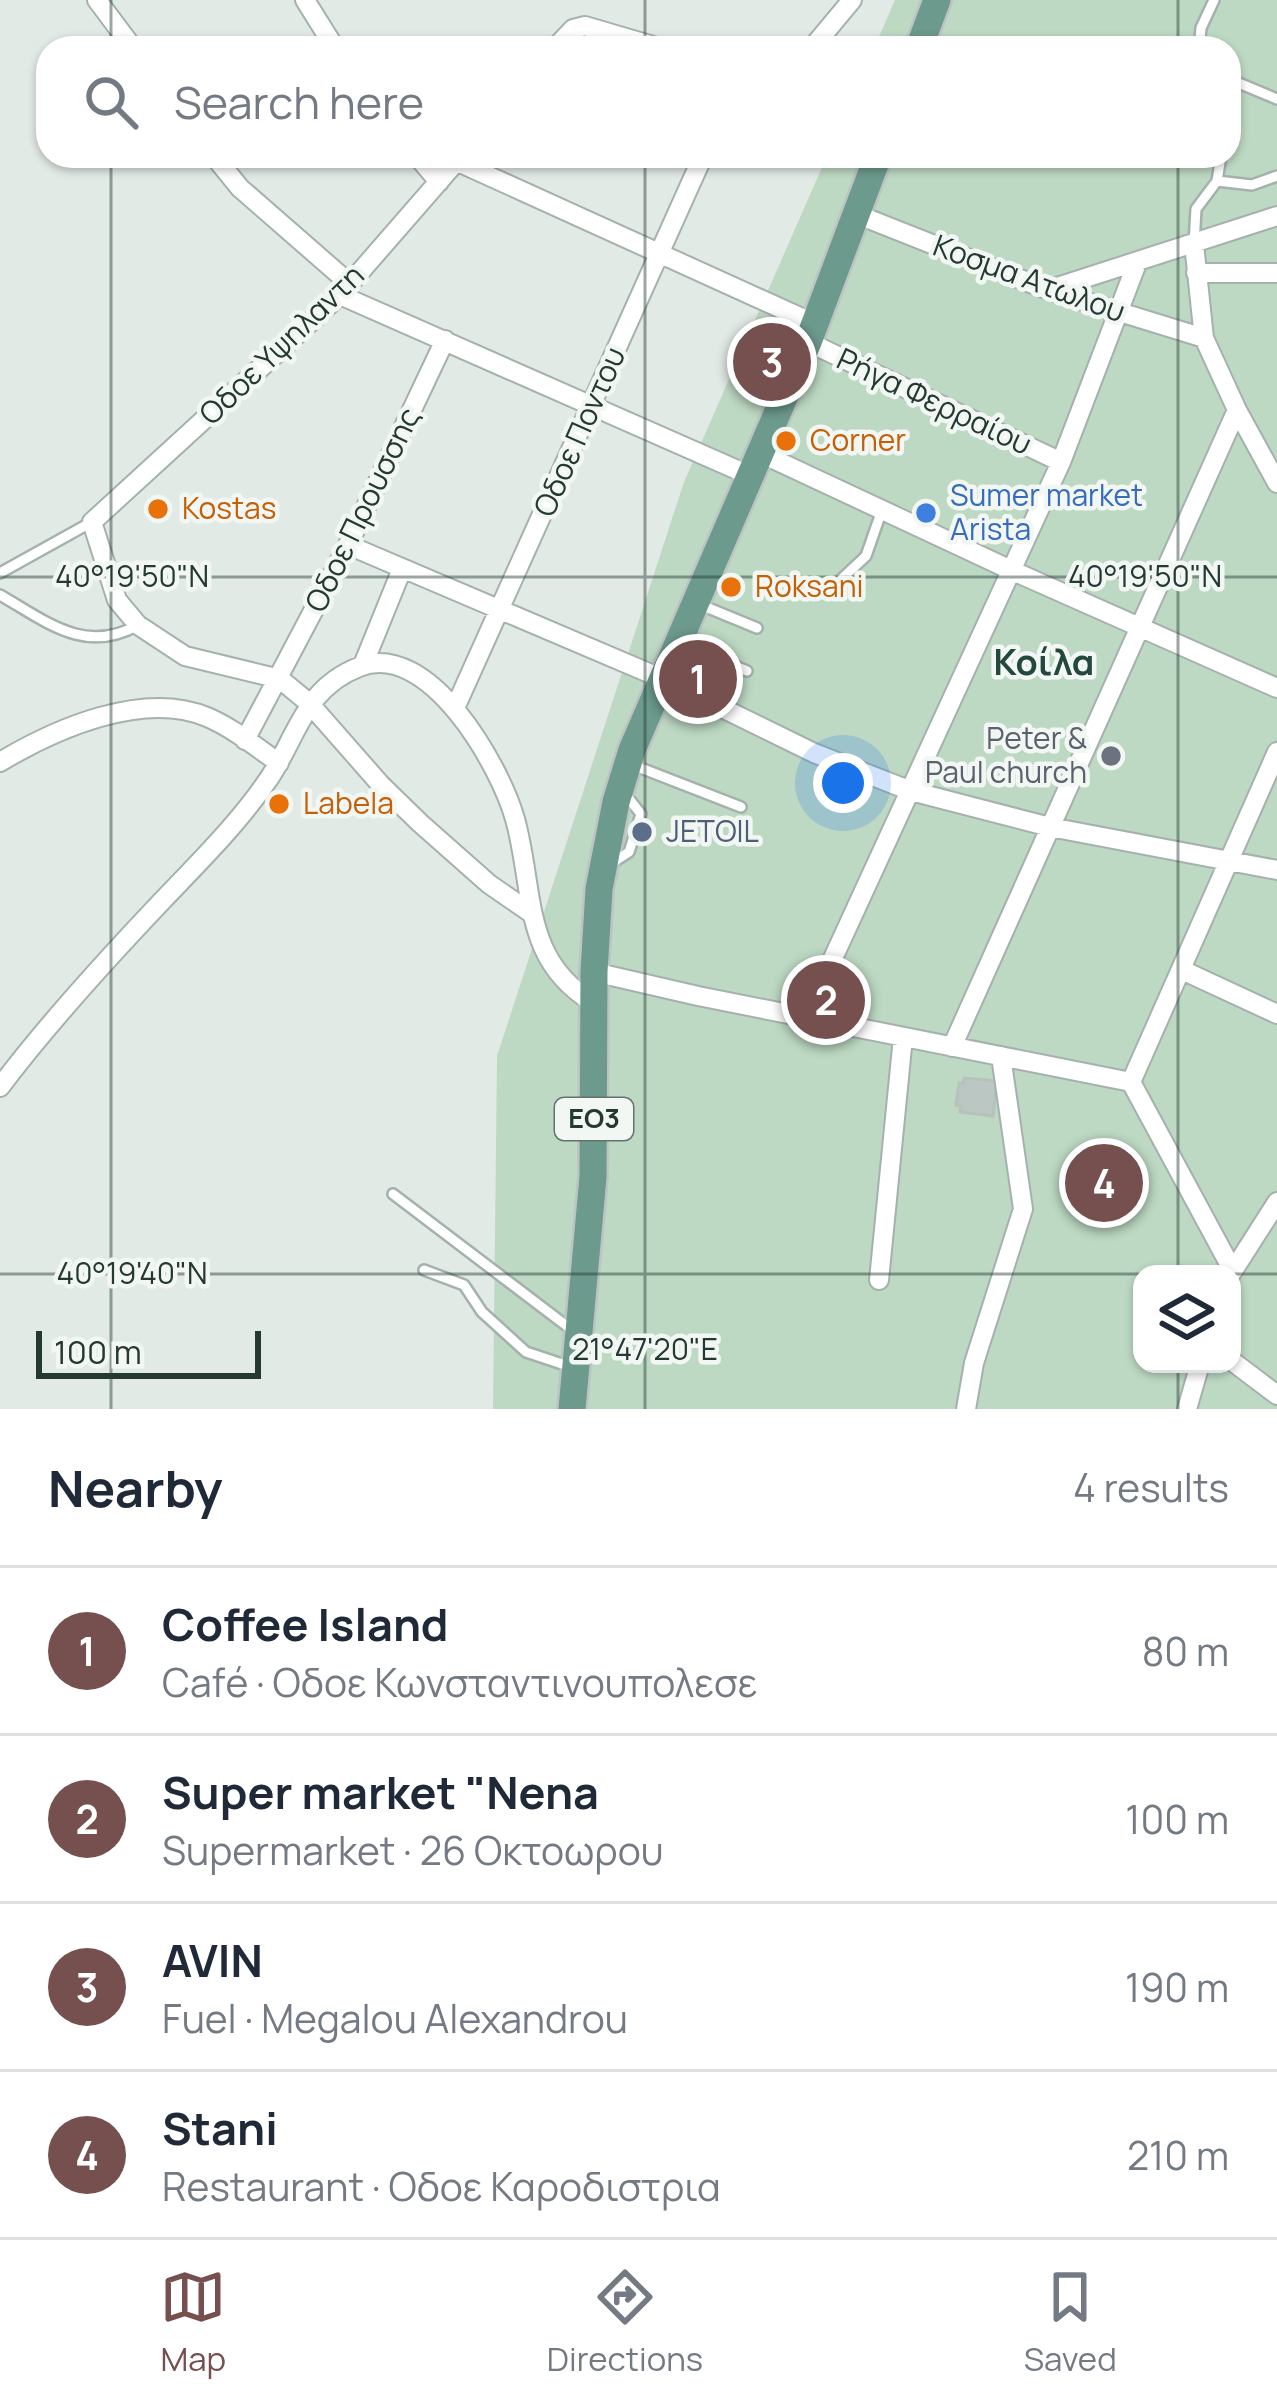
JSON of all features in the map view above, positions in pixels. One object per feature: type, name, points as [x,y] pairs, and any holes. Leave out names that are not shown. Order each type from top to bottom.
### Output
[{"type":"main road","points":[[923,36],[934,1]]},
{"type":"main road","name":"ΕΟ3","points":[[572,1409],[593,1178],[594,972],[602,869],[624,776],[755,464],[777,386],[811,333],[873,168]]},
{"type":"street","points":[[97,0],[124,36]]},
{"type":"street","points":[[305,0],[328,36]]},
{"type":"street","points":[[822,36],[852,0]]},
{"type":"street","points":[[566,36],[584,26],[619,36]]},
{"type":"street","points":[[225,168],[345,290],[446,340],[592,405],[882,510],[1277,688]]},
{"type":"street","points":[[427,168],[439,182]]},
{"type":"street","name":"Oδοε Υψηλαντη","points":[[92,522],[345,290],[451,168]]},
{"type":"street","name":"Ρήγα Φερραίου","points":[[478,168],[659,254],[1061,462]]},
{"type":"street","name":"Oδοε Ποντου","points":[[455,708],[698,168]]},
{"type":"street","name":"Κοσμα Ατωλου","points":[[856,214],[1048,290],[1204,338]]},
{"type":"street","points":[[1048,290],[1277,216]]},
{"type":"street","points":[[1194,244],[1204,338],[1277,484]]},
{"type":"street","points":[[806,1017],[1061,462],[1137,263]]},
{"type":"street","points":[[1196,273],[1277,274]]},
{"type":"street","name":"Oδοε Προυσσης","points":[[245,740],[348,545],[446,340]]},
{"type":"street","points":[[952,1047],[1237,410]]},
{"type":"street","points":[[92,522],[117,600],[138,625],[185,656],[280,679],[309,703],[420,823],[489,884],[531,913]]},
{"type":"street","points":[[348,545],[663,680],[814,753],[911,791],[1050,827],[1277,870]]},
{"type":"street","points":[[363,665],[402,569]]},
{"type":"street","points":[[0,1087],[109,957],[248,811],[309,703],[363,665],[385,665],[419,675],[455,708],[513,813],[531,913],[544,952],[559,978],[594,1003]]},
{"type":"street","points":[[0,762],[50,735],[137,711],[167,709],[203,715],[279,763]]},
{"type":"street","points":[[1131,1082],[1277,752]]},
{"type":"street","points":[[1182,970],[1277,1014]]},
{"type":"street","points":[[594,972],[1131,1082]]},
{"type":"street","points":[[879,1280],[903,1037]]},
{"type":"street","points":[[966,1409],[974,1363],[1023,1209],[1001,1057]]},
{"type":"street","points":[[1131,1082],[1228,1265]]},
{"type":"street","points":[[1236,1265],[1277,1202]]},
{"type":"street","points":[[1241,1368],[1277,1395]]},
{"type":"street","points":[[1187,1409],[1197,1373]]},
{"type":"lane","points":[[1200,36],[1214,0]]},
{"type":"lane","points":[[1241,84],[1277,99]]},
{"type":"lane","points":[[1194,244],[1196,209],[1217,181],[1219,168]]},
{"type":"lane","points":[[1217,181],[1252,184],[1277,176]]},
{"type":"lane","points":[[779,350],[811,333]]},
{"type":"lane","points":[[835,585],[866,556],[882,510]]},
{"type":"lane","points":[[0,573],[92,522]]},
{"type":"lane","points":[[0,595],[80,636],[99,640],[138,625]]},
{"type":"lane","points":[[696,603],[757,628]]},
{"type":"lane","points":[[679,643],[747,671]]},
{"type":"lane","points":[[624,776],[741,808]]},
{"type":"lane","points":[[393,1194],[580,1336]]},
{"type":"lane","points":[[424,1270],[464,1285],[482,1312],[526,1352],[577,1369]]},
{"type":"green space","points":[[895,0],[1277,0],[1277,1409],[493,1409],[497,1056],[684,482],[822,168],[1241,168],[1241,36],[879,36]]},
{"type":"building","points":[[964,1078],[997,1081],[993,1116],[960,1112],[961,1106],[956,1105]]},
{"type":"place","name":"AVIN","points":[[772,362]]},
{"type":"place","name":"Corner","points":[[786,441]]},
{"type":"place","name":"Kostas","points":[[158,509]]},
{"type":"place","name":"Sumer market Arista","points":[[926,513]]},
{"type":"place","name":"Roksani","points":[[731,587]]},
{"type":"place","name":"Coffee Island","points":[[698,679]]},
{"type":"place","name":"Peter & Paul church","points":[[1111,756]]},
{"type":"place","name":"Labela","points":[[279,804]]},
{"type":"place","name":"JETOIL","points":[[642,832]]},
{"type":"place","name":"Super market \"Nena","points":[[826,1000]]},
{"type":"place","name":"Stani","points":[[1104,1183]]},
{"type":"district","name":"Κοίλα","points":[[1044,662]]}]
